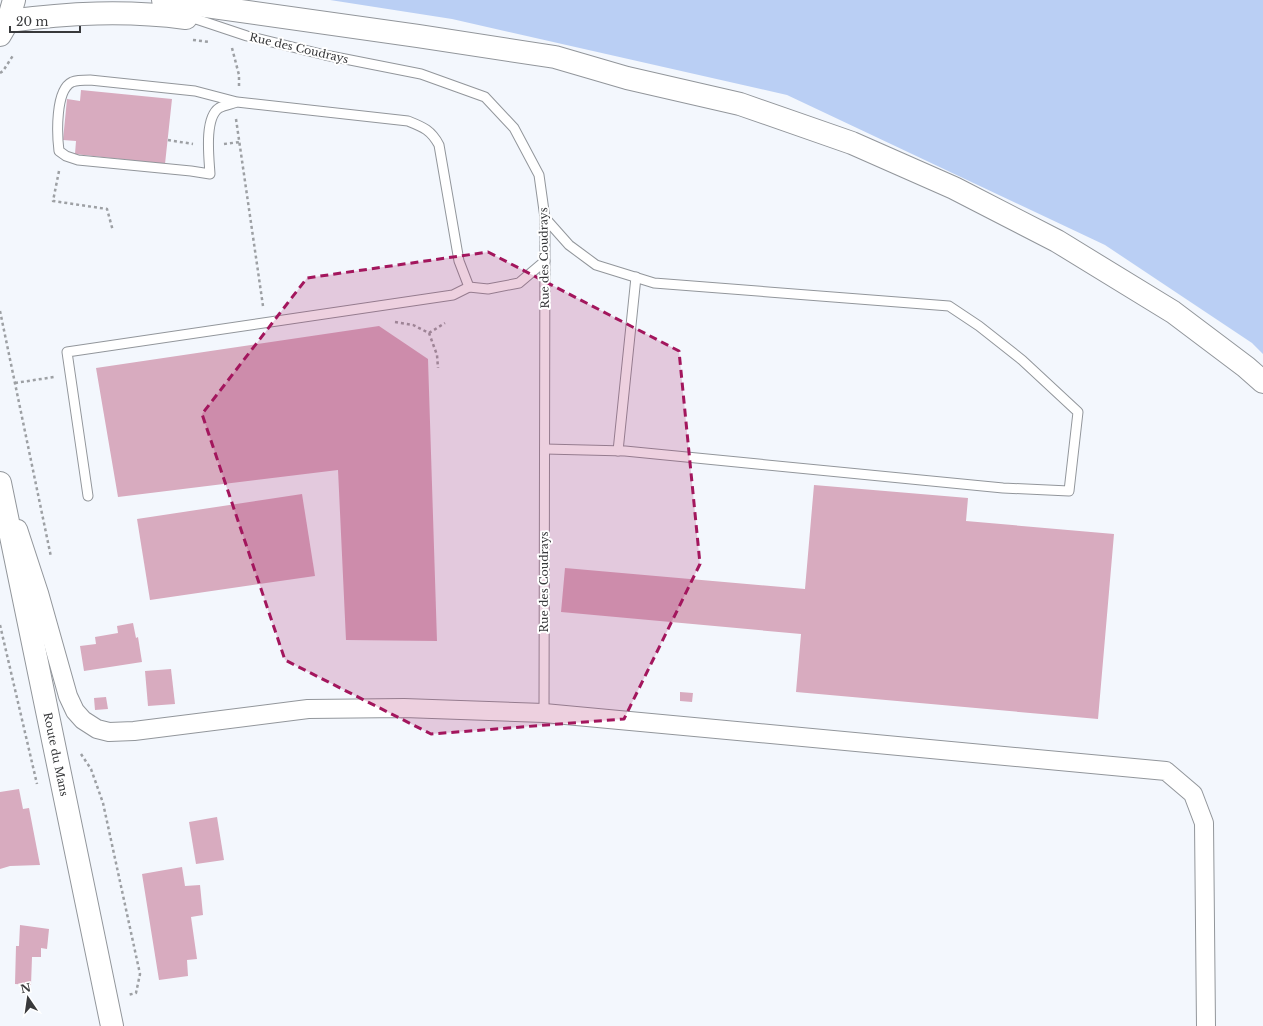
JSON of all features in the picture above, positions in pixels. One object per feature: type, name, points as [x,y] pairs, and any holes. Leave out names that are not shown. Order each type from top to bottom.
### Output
[{"type":"main road","points":[[4,28],[14,0]]},
{"type":"main road","points":[[162,0],[555,57],[627,78],[740,104],[852,143],[954,188],[1057,241],[1173,312],[1246,367],[1263,382]]},
{"type":"main road","points":[[4,28],[44,16],[89,13],[154,14],[627,78]]},
{"type":"main road","name":"Route du Mans","points":[[0,483],[112,1026]]},
{"type":"street","points":[[0,472],[39,593],[68,696],[75,711],[83,720],[97,729],[109,732],[134,731],[308,708],[404,708],[544,713],[1166,771],[1193,794],[1204,823],[1206,1026]]},
{"type":"lane","name":"Rue des Coudrays","points":[[196,19],[247,36],[325,55],[421,74],[485,98],[514,128],[539,175],[545,218],[544,713]]},
{"type":"lane","points":[[237,102],[219,108],[210,120],[208,146],[210,174],[78,160],[66,156],[59,151],[59,103],[63,90],[71,82],[90,80],[195,91],[237,102],[408,121],[423,127],[433,134],[439,145],[459,261],[469,287]]},
{"type":"lane","points":[[545,218],[568,245],[596,266],[654,283],[949,306],[979,326],[1022,360],[1078,412],[1070,491],[1003,488],[618,451],[545,450]]},
{"type":"lane","points":[[88,496],[68,352],[454,295],[469,287],[488,289],[519,283],[545,260]]},
{"type":"lane","points":[[618,451],[636,277]]},
{"type":"path","points":[[187,39],[217,43]]},
{"type":"path","points":[[232,46],[240,75],[236,122],[266,323]]},
{"type":"path","points":[[0,73],[3,71],[14,54]]},
{"type":"path","points":[[62,153],[54,201],[108,209],[113,232]]},
{"type":"path","points":[[0,311],[51,558]]},
{"type":"path","points":[[392,321],[413,324],[429,333],[437,355],[438,368]]},
{"type":"path","points":[[429,333],[445,324]]},
{"type":"path","points":[[15,383],[70,374]]},
{"type":"path","points":[[83,720],[78,750],[91,770],[103,804],[140,974],[136,993],[107,1002]]},
{"type":"highlighted area","points":[[488,252],[679,351],[700,564],[624,719],[431,734],[285,660],[202,414],[307,278]]},
{"type":"shaded area","points":[[330,0],[1263,0],[1263,354],[1252,343],[1105,245],[787,95],[452,19]]},
{"type":"building","points":[[81,90],[172,99],[165,164],[75,154],[76,141],[63,140],[67,99],[80,101]]},
{"type":"building","points":[[379,326],[428,359],[437,641],[346,640],[338,470],[118,497],[96,368]]},
{"type":"building","points":[[814,485],[968,498],[966,521],[1114,534],[1098,719],[796,692],[801,634],[561,612],[565,568],[805,589]]},
{"type":"building","points":[[302,494],[315,576],[150,600],[137,519]]},
{"type":"building","points":[[133,623],[136,638],[138,637],[142,662],[84,671],[80,646],[96,644],[95,637],[118,633],[117,626]]},
{"type":"building","points":[[171,669],[175,704],[148,706],[145,671]]},
{"type":"building","points":[[680,692],[693,693],[692,702],[680,701]]},
{"type":"building","points":[[106,697],[108,709],[95,710],[94,698]]},
{"type":"building","points":[[19,789],[23,809],[29,808],[40,865],[10,866],[0,869],[0,792]]},
{"type":"building","points":[[217,817],[224,860],[196,864],[189,822]]},
{"type":"building","points":[[182,867],[185,886],[200,885],[203,915],[191,917],[197,959],[187,960],[188,976],[159,980],[142,874]]},
{"type":"building","points":[[20,925],[49,929],[47,949],[41,948],[41,957],[32,957],[31,985],[15,984],[16,946],[19,946]]}]
